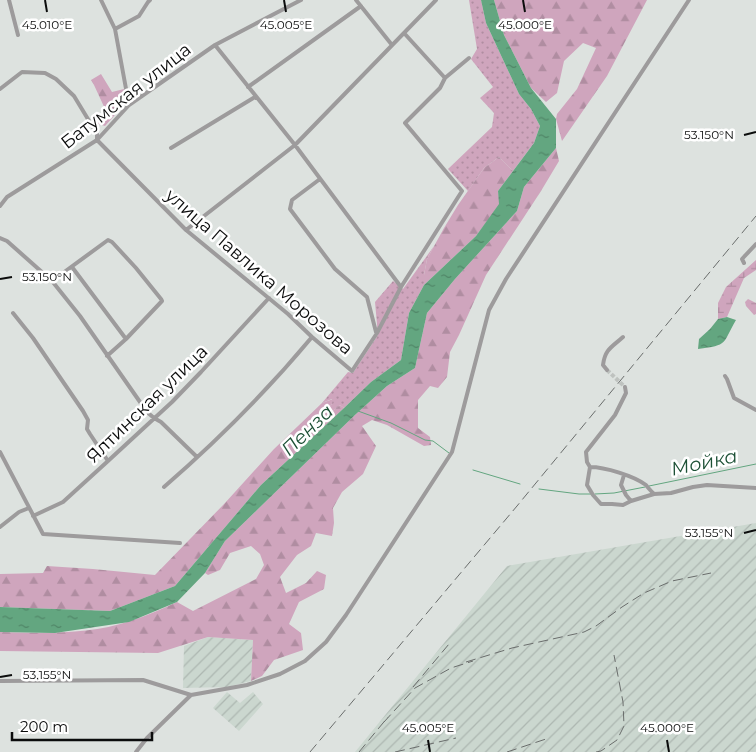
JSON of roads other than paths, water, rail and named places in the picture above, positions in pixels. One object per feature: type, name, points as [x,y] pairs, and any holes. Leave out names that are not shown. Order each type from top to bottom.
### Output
[{"type":"street","points":[[9,0],[18,35]]},
{"type":"street","points":[[101,0],[115,29],[130,105]]},
{"type":"street","points":[[115,29],[138,16],[150,0]]},
{"type":"street","name":"Батумская улица","points":[[0,206],[7,196],[97,140],[130,105],[215,45],[301,0]]},
{"type":"street","points":[[356,0],[392,45]]},
{"type":"street","points":[[186,230],[295,145],[436,0]]},
{"type":"street","points":[[0,681],[143,680],[191,695],[247,685],[280,674],[305,661],[326,642],[346,615],[452,452],[489,310],[506,279],[688,0]]},
{"type":"street","points":[[248,88],[361,6]]},
{"type":"street","points":[[404,34],[445,78]]},
{"type":"street","points":[[215,45],[295,145],[401,287]]},
{"type":"street","points":[[377,333],[401,287],[462,191],[405,123],[440,88],[445,78],[469,58]]},
{"type":"street","name":"улица Павлика Морозова","points":[[0,90],[22,72],[45,73],[56,79],[74,96],[97,134],[97,140],[186,230],[288,314],[352,371],[377,333]]},
{"type":"street","points":[[171,148],[255,97]]},
{"type":"street","points":[[320,179],[292,200],[290,208],[335,269],[368,297],[377,333]]},
{"type":"street","points":[[0,238],[7,241],[52,281],[80,316],[147,412],[161,422],[197,457]]},
{"type":"street","points":[[52,281],[108,240],[136,268],[161,298],[162,301],[108,356]]},
{"type":"street","points":[[744,263],[742,259],[756,244]]},
{"type":"street","points":[[72,267],[126,339]]},
{"type":"street","name":"Ялтинская улица","points":[[33,516],[63,502],[108,461],[202,372],[269,298]]},
{"type":"street","points":[[12,313],[38,345],[83,412],[88,420],[87,429],[108,461]]},
{"type":"street","points":[[164,487],[229,427],[286,368],[312,337]]},
{"type":"street","points":[[607,370],[604,365],[604,357],[608,350],[624,337]]},
{"type":"street","points":[[725,376],[734,398],[756,410]]},
{"type":"street","points":[[624,387],[626,393],[615,415],[586,452],[587,462],[590,467],[588,485],[593,495],[601,504],[623,506],[630,500],[707,485],[756,488]]},
{"type":"street","points":[[0,452],[43,534],[180,543]]},
{"type":"street","points":[[590,467],[598,467],[636,479],[654,494]]},
{"type":"street","points":[[624,475],[621,485],[630,500]]},
{"type":"street","points":[[0,528],[19,512],[29,508]]},
{"type":"street","points":[[136,752],[147,738],[191,695]]},
{"type":"water","points":[[481,0],[494,0],[504,35],[531,88],[556,119],[556,148],[524,187],[517,211],[427,313],[415,368],[387,386],[356,414],[225,541],[205,573],[177,602],[129,622],[55,633],[0,632],[0,607],[110,611],[175,586],[261,485],[371,382],[401,360],[409,313],[424,285],[476,236],[499,204],[498,191],[534,143],[540,126],[531,109],[519,94],[486,23]]},
{"type":"water","points":[[727,317],[736,320],[726,339],[715,346],[698,349],[699,339],[718,319]]},
{"type":"waterway","points":[[358,411],[391,423],[425,440],[433,441],[449,453]]},
{"type":"waterway","name":"Мойка","points":[[649,486],[756,464]]},
{"type":"waterway","points":[[473,470],[520,484]]},
{"type":"waterway","points":[[595,494],[614,493],[645,487]]},
{"type":"waterway","points":[[539,489],[591,494]]},
{"type":"tunnel","points":[[607,370],[625,387]]},
{"type":"railway","points":[[310,752],[517,506],[756,216]]},
{"type":"railway","points":[[466,662],[512,648],[584,632],[596,626],[644,593],[672,581],[711,573]]},
{"type":"railway","points":[[413,687],[449,644]]},
{"type":"railway","points":[[596,752],[601,751],[617,740],[624,726],[623,702],[614,655]]},
{"type":"railway","points":[[384,722],[415,688],[451,668],[473,661]]},
{"type":"railway","points":[[359,752],[388,717]]},
{"type":"railway","points":[[395,752],[456,738]]},
{"type":"railway","points":[[507,752],[546,739]]},
{"type":"water label","name":"Пенза","points":[[307,430]]}]
